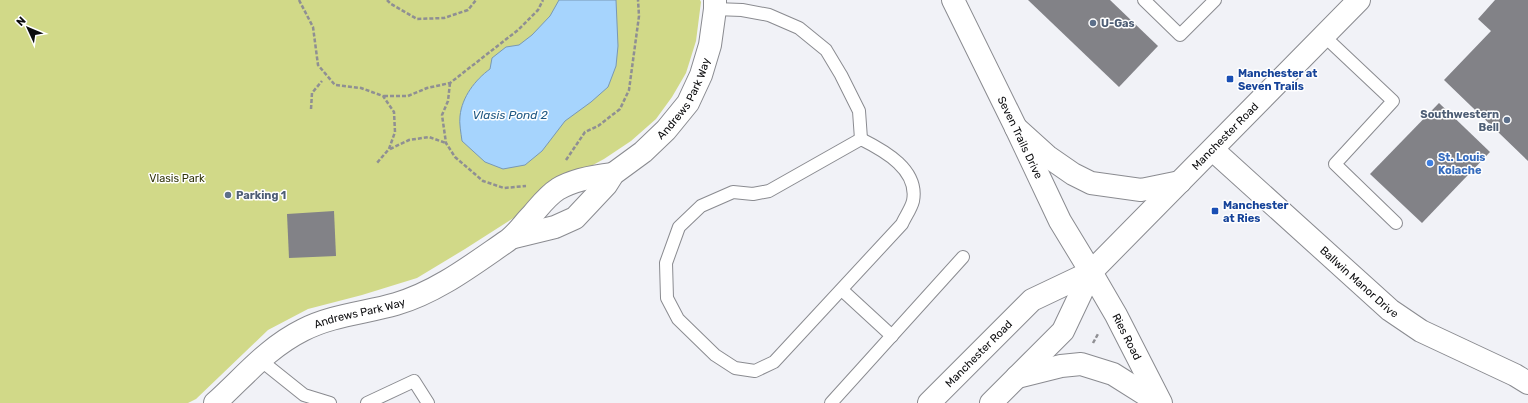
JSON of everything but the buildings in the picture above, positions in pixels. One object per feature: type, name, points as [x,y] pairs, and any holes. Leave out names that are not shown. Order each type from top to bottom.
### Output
[{"type":"main road","name":"Seven Trails Drive","points":[[953,0],[1060,221],[1091,272]]},
{"type":"main road","name":"Manchester Road","points":[[991,403],[1063,331],[1091,272],[1213,150],[1359,0]]},
{"type":"main road","name":"Andrews Park Way","points":[[514,237],[554,227],[576,218],[606,185],[613,174],[643,152],[666,130],[688,104],[701,76],[708,53],[715,4]]},
{"type":"main road","points":[[1016,128],[1047,156],[1073,174],[1091,183],[1141,190],[1180,182]]},
{"type":"main road","name":"Ballwin Manor Drive","points":[[1213,150],[1390,310],[1421,332],[1516,375],[1528,383]]},
{"type":"main road","name":"Andrews Park Way","points":[[215,403],[259,359],[279,344],[303,330],[330,319],[358,314],[398,303],[434,288],[514,237],[545,200],[558,189],[577,181],[613,174]]},
{"type":"main road","name":"Manchester Road","points":[[929,403],[1032,300],[1091,272]]},
{"type":"main road","name":"Ries Road","points":[[1091,272],[1116,315],[1160,403]]},
{"type":"main road","points":[[1016,378],[1061,366],[1081,364],[1113,374],[1160,403]]},
{"type":"lane","points":[[1144,0],[1180,34],[1215,0]]},
{"type":"lane","points":[[715,4],[769,15],[799,28],[826,50],[841,75],[859,111],[861,139]]},
{"type":"lane","points":[[1324,36],[1393,101],[1335,164],[1396,223]]},
{"type":"lane","points":[[861,139],[883,150],[901,165],[912,183],[912,202],[902,224],[774,362],[755,371],[735,368],[715,355],[678,319],[667,298],[666,263],[679,228],[701,206],[733,192],[753,194],[769,191],[861,139]]},
{"type":"lane","points":[[831,403],[962,257]]},
{"type":"lane","points":[[842,290],[892,336]]},
{"type":"lane","points":[[259,359],[304,395],[330,403]]},
{"type":"lane","points":[[367,403],[414,381],[428,403]]},
{"type":"path","points":[[299,0],[313,27],[318,66],[335,85],[361,88],[383,96],[408,96],[427,88],[450,83],[503,42],[538,10],[543,0]]},
{"type":"path","points":[[387,0],[391,4],[417,19],[444,18],[468,10],[476,0]]},
{"type":"path","points":[[565,161],[585,132],[598,126],[620,109],[629,90],[639,16],[638,0]]},
{"type":"path","points":[[311,109],[312,94],[322,81]]},
{"type":"path","points":[[450,83],[448,100],[442,115],[446,143],[455,157],[483,181],[504,188],[532,184]]},
{"type":"path","points":[[376,164],[389,149],[396,132],[394,112],[383,96]]},
{"type":"path","points":[[389,149],[409,140],[429,137],[446,143]]},
{"type":"green space","name":"Vlasis Park","points":[[0,0],[700,0],[701,2],[696,41],[686,73],[672,97],[656,119],[631,141],[604,159],[580,172],[528,206],[515,217],[417,278],[362,295],[308,309],[268,330],[196,399],[188,403],[0,403]]},
{"type":"water","name":"Vlasis Pond 2","points":[[559,0],[616,0],[618,46],[616,66],[608,87],[591,102],[565,121],[542,151],[525,165],[503,169],[485,162],[462,141],[460,119],[463,102],[474,84],[490,69],[492,58],[506,47],[519,45],[532,35],[550,16]]},
{"type":"place","name":"U-Gas","points":[[1093,23]]},
{"type":"place","name":"Manchester at Seven Trails","points":[[1230,79]]},
{"type":"place","name":"Southwestern Bell","points":[[1507,120]]},
{"type":"place","name":"St. Louis Kolache","points":[[1430,163]]},
{"type":"place","name":"Parking 1","points":[[228,195]]},
{"type":"place","name":"Manchester at Ries","points":[[1215,211]]}]
